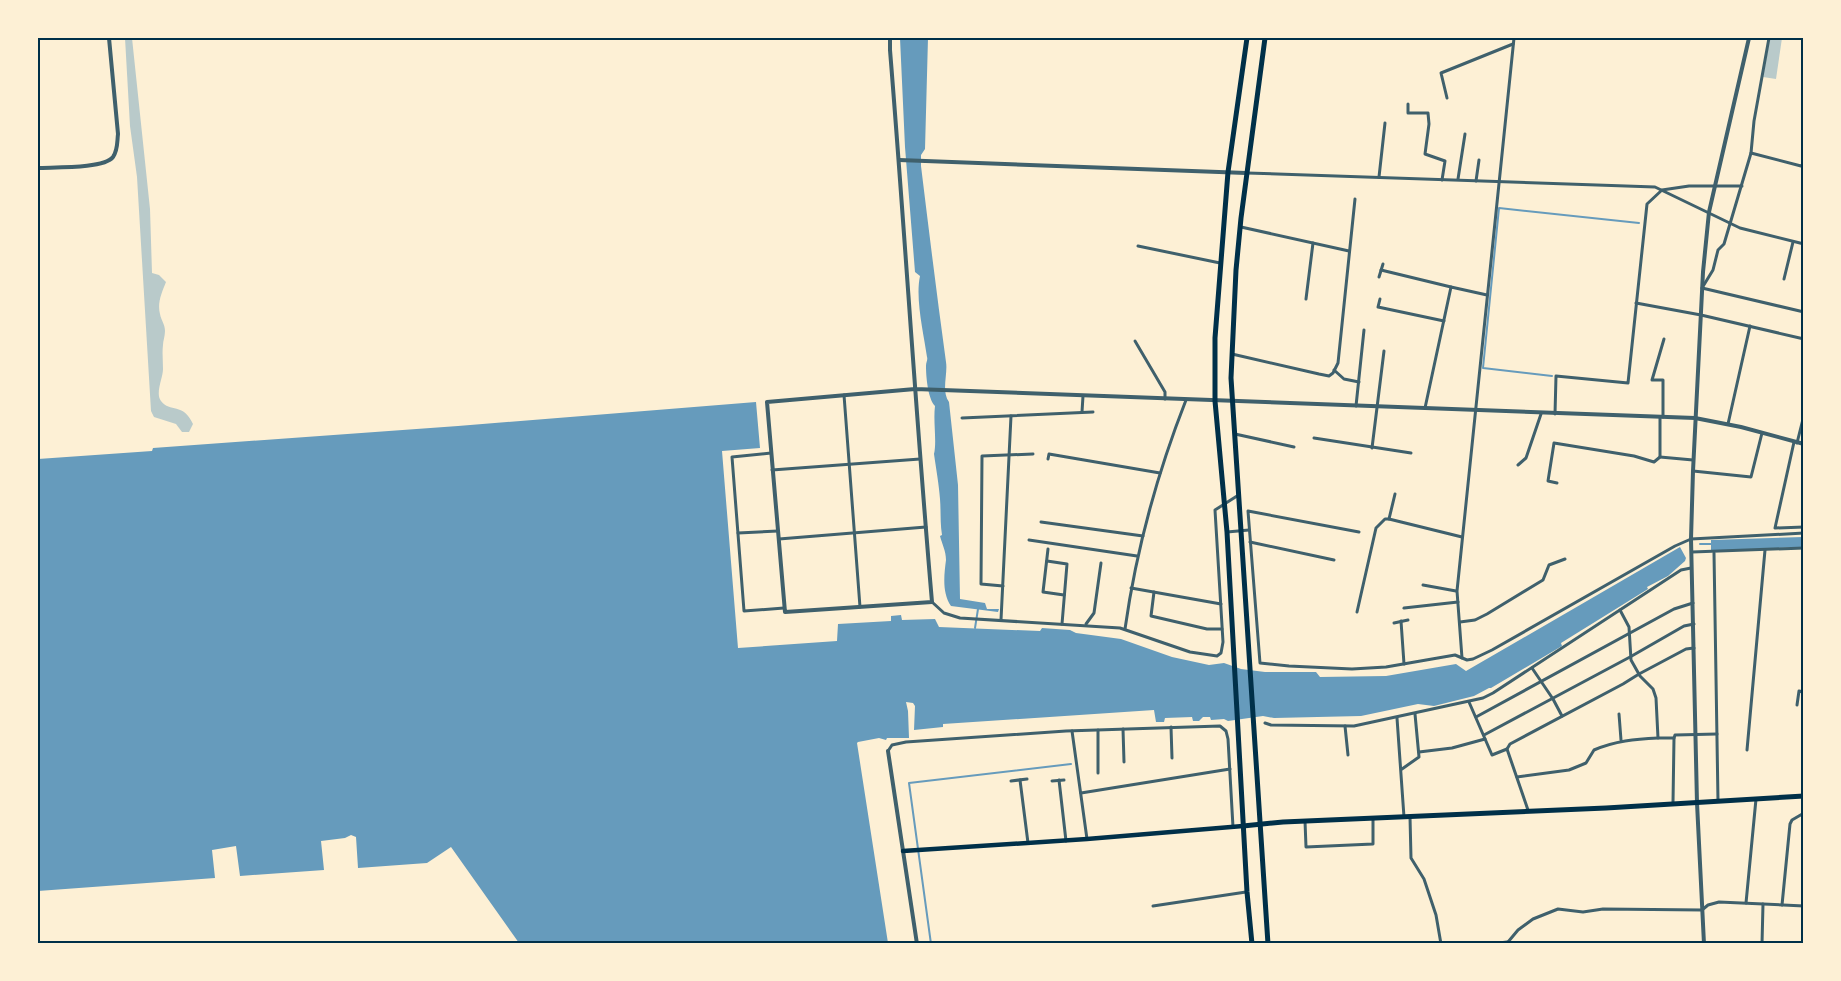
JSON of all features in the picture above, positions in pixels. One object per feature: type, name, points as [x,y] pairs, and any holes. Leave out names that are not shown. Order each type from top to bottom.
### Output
[{"type":"main road","points":[[1247,38],[1228,172],[1215,338],[1215,401],[1227,532],[1246,892],[1252,944]]},
{"type":"main road","points":[[1265,38],[1240,227],[1232,354],[1240,531],[1268,944]]},
{"type":"main road","points":[[903,851],[1066,841],[1305,821],[1529,812],[1803,796]]},
{"type":"street","points":[[38,168],[100,164],[111,160],[115,155],[118,134],[109,38]]},
{"type":"street","points":[[890,38],[901,160],[915,389],[932,602]]},
{"type":"street","points":[[1462,658],[1457,591],[1514,38]]},
{"type":"street","points":[[1704,944],[1697,803],[1691,539],[1692,471],[1702,288],[1709,212],[1749,38]]},
{"type":"street","points":[[1702,288],[1724,244],[1751,153],[1754,121],[1769,38]]},
{"type":"street","points":[[1447,98],[1442,73],[1513,44]]},
{"type":"street","points":[[1408,104],[1408,113],[1428,113],[1430,124],[1425,154],[1445,161],[1442,180]]},
{"type":"street","points":[[1379,177],[1385,123]]},
{"type":"street","points":[[1458,180],[1465,134]]},
{"type":"street","points":[[1751,153],[1801,166],[1803,164]]},
{"type":"street","points":[[901,160],[1646,186],[1662,190],[1740,228],[1803,244]]},
{"type":"street","points":[[1476,181],[1479,160]]},
{"type":"street","points":[[1555,414],[1556,376],[1628,383],[1647,204],[1662,190],[1689,186],[1742,186]]},
{"type":"street","points":[[1232,354],[1329,376],[1334,370],[1338,363],[1355,199]]},
{"type":"street","points":[[1240,227],[1350,251]]},
{"type":"street","points":[[1785,279],[1793,242]]},
{"type":"street","points":[[1306,299],[1313,243]]},
{"type":"street","points":[[1138,246],[1220,263]]},
{"type":"street","points":[[1379,277],[1383,264]]},
{"type":"street","points":[[1381,270],[1487,295]]},
{"type":"street","points":[[1424,410],[1451,287]]},
{"type":"street","points":[[1702,288],[1803,312]]},
{"type":"street","points":[[1380,299],[1378,307],[1444,321]]},
{"type":"street","points":[[1636,303],[1701,315],[1803,339],[1803,331]]},
{"type":"street","points":[[1728,424],[1750,326]]},
{"type":"street","points":[[1356,407],[1364,330]]},
{"type":"street","points":[[1660,457],[1663,380],[1652,380],[1664,339]]},
{"type":"street","points":[[1135,341],[1165,392],[1165,399]]},
{"type":"street","points":[[1372,448],[1384,351]]},
{"type":"street","points":[[1334,370],[1344,379],[1359,382]]},
{"type":"street","points":[[1238,495],[1215,510],[1223,648],[1217,656],[1190,652],[1125,629],[951,616],[932,602],[785,612],[767,402],[923,389],[1424,410],[1695,418],[1728,424],[1803,444]]},
{"type":"street","points":[[844,395],[860,607]]},
{"type":"street","points":[[1082,412],[1083,396]]},
{"type":"street","points":[[1125,629],[1131,588],[1143,536],[1169,444],[1186,400]]},
{"type":"street","points":[[962,418],[1093,412]]},
{"type":"street","points":[[1518,465],[1526,458],[1541,414]]},
{"type":"street","points":[[1001,620],[1011,416]]},
{"type":"street","points":[[1803,416],[1775,528],[1803,527]]},
{"type":"street","points":[[1692,471],[1751,477],[1762,433]]},
{"type":"street","points":[[1235,434],[1294,447]]},
{"type":"street","points":[[1314,438],[1411,453]]},
{"type":"street","points":[[1557,483],[1548,481],[1554,442],[1634,456],[1654,462],[1660,457],[1693,460]]},
{"type":"street","points":[[771,453],[732,457],[744,611],[784,608]]},
{"type":"street","points":[[1003,586],[981,584],[982,456],[1033,454]]},
{"type":"street","points":[[1048,459],[1049,454],[1160,473]]},
{"type":"street","points":[[772,470],[920,459]]},
{"type":"street","points":[[1389,519],[1395,494]]},
{"type":"street","points":[[1359,532],[1248,511],[1260,663],[1352,669],[1404,664],[1455,655],[1473,659],[1691,539],[1803,533]]},
{"type":"street","points":[[1357,612],[1376,528],[1385,519],[1462,537]]},
{"type":"street","points":[[1041,522],[1143,536]]},
{"type":"street","points":[[778,539],[926,527]]},
{"type":"street","points":[[1227,532],[1250,530]]},
{"type":"street","points":[[738,533],[778,531]]},
{"type":"street","points":[[1029,540],[1138,556]]},
{"type":"street","points":[[1250,542],[1335,560]]},
{"type":"street","points":[[1692,552],[1803,548]]},
{"type":"street","points":[[1048,549],[1043,592],[1064,595]]},
{"type":"street","points":[[1747,750],[1765,550]]},
{"type":"street","points":[[1714,553],[1718,801]]},
{"type":"street","points":[[1460,622],[1475,620],[1499,608],[1543,580],[1549,565],[1565,559]]},
{"type":"street","points":[[1047,561],[1067,564],[1062,624]]},
{"type":"street","points":[[1086,625],[1094,613],[1101,563]]},
{"type":"street","points":[[1265,723],[1345,726],[1369,724],[1469,702],[1493,693],[1681,570],[1692,568]]},
{"type":"street","points":[[1423,585],[1457,591]]},
{"type":"street","points":[[1131,588],[1221,604]]},
{"type":"street","points":[[1154,592],[1151,616],[1207,629],[1222,629]]},
{"type":"street","points":[[1404,608],[1458,602]]},
{"type":"street","points":[[1476,717],[1674,609],[1693,603]]},
{"type":"street","points":[[1620,610],[1630,633],[1630,657],[1639,674],[1653,689],[1656,698],[1658,738]]},
{"type":"street","points":[[1394,623],[1408,620]]},
{"type":"street","points":[[1401,621],[1404,664]]},
{"type":"street","points":[[1419,752],[1452,748],[1484,737],[1684,626],[1694,624]]},
{"type":"street","points":[[1469,702],[1492,754],[1507,748],[1510,744],[1686,649],[1694,648]]},
{"type":"street","points":[[1532,668],[1562,716]]},
{"type":"street","points":[[1797,705],[1799,691],[1803,692]]},
{"type":"street","points":[[1401,770],[1419,757],[1415,714]]},
{"type":"street","points":[[1619,714],[1621,740]]},
{"type":"street","points":[[1397,718],[1411,858],[1424,879],[1436,915],[1441,944]]},
{"type":"street","points":[[917,944],[888,751],[892,745],[906,742],[1072,730],[1228,725]]},
{"type":"street","points":[[1220,726],[1226,730],[1228,739],[1233,827]]},
{"type":"street","points":[[1345,726],[1348,755]]},
{"type":"street","points":[[1171,727],[1172,758]]},
{"type":"street","points":[[1123,729],[1124,762]]},
{"type":"street","points":[[1072,730],[1087,839]]},
{"type":"street","points":[[1098,730],[1098,773]]},
{"type":"street","points":[[1517,777],[1569,770],[1586,763],[1594,750],[1614,745],[1621,740],[1674,738],[1675,735],[1696,733],[1717,734]]},
{"type":"street","points":[[1673,804],[1674,738]]},
{"type":"street","points":[[1507,748],[1529,812]]},
{"type":"street","points":[[1081,793],[1231,769]]},
{"type":"street","points":[[1011,781],[1027,779]]},
{"type":"street","points":[[1020,780],[1028,843]]},
{"type":"street","points":[[1059,780],[1066,841]]},
{"type":"street","points":[[1052,781],[1064,780]]},
{"type":"street","points":[[1746,903],[1756,799]]},
{"type":"street","points":[[1782,905],[1790,824],[1803,813]]},
{"type":"street","points":[[1305,821],[1306,847],[1374,844],[1373,818]]},
{"type":"street","points":[[1153,906],[1246,892]]},
{"type":"street","points":[[1491,944],[1508,943],[1518,930],[1533,919],[1558,909],[1583,912],[1603,909],[1702,910],[1714,902],[1803,906]]},
{"type":"street","points":[[1762,944],[1763,904]]},
{"type":"shaded area","points":[[125,38],[132,38],[150,209],[152,273],[159,275],[166,282],[159,306],[165,331],[159,398],[168,407],[181,410],[189,417],[193,424],[189,432],[182,432],[176,424],[154,417],[151,411],[137,177],[130,126]]},
{"type":"shaded area","points":[[1770,38],[1782,38],[1776,79],[1763,77]]},
{"type":"water","points":[[900,38],[928,38],[925,149],[921,155],[921,166],[946,362],[945,393],[949,402],[958,485],[960,599],[985,603],[987,609],[999,609],[998,612],[951,606],[945,590],[946,557],[940,536],[942,535],[940,499],[934,454],[935,406],[927,382],[927,358],[919,306],[920,276],[915,272],[905,147]]},
{"type":"water","points":[[756,402],[760,448],[722,451],[738,648],[837,641],[838,624],[891,621],[891,616],[901,615],[902,620],[935,619],[939,627],[1070,630],[1076,633],[1121,639],[1172,657],[1209,665],[1224,663],[1241,669],[1265,672],[1316,672],[1320,677],[1386,676],[1456,664],[1466,671],[1680,547],[1686,558],[1668,576],[1647,587],[1648,589],[1561,643],[1562,646],[1491,688],[1474,696],[1434,706],[1418,704],[1361,716],[1274,718],[1263,716],[1228,721],[1203,717],[1199,721],[1193,721],[1192,717],[1165,718],[1164,722],[1156,722],[1154,710],[943,724],[943,727],[914,730],[915,706],[913,703],[906,702],[909,738],[887,738],[886,740],[879,738],[857,743],[888,943],[519,943],[451,847],[427,863],[358,868],[356,837],[351,835],[321,841],[324,870],[240,876],[236,846],[212,850],[215,878],[38,891],[38,459],[152,451],[153,448]]},
{"type":"water","points":[[1803,537],[1803,547],[1711,551],[1711,540]]},
{"type":"waterway","points":[[1552,376],[1483,368],[1499,208],[1639,223]]},
{"type":"waterway","points":[[1700,544],[1714,544]]},
{"type":"waterway","points":[[975,628],[978,609]]},
{"type":"waterway","points":[[931,944],[909,783],[1071,764]]}]
